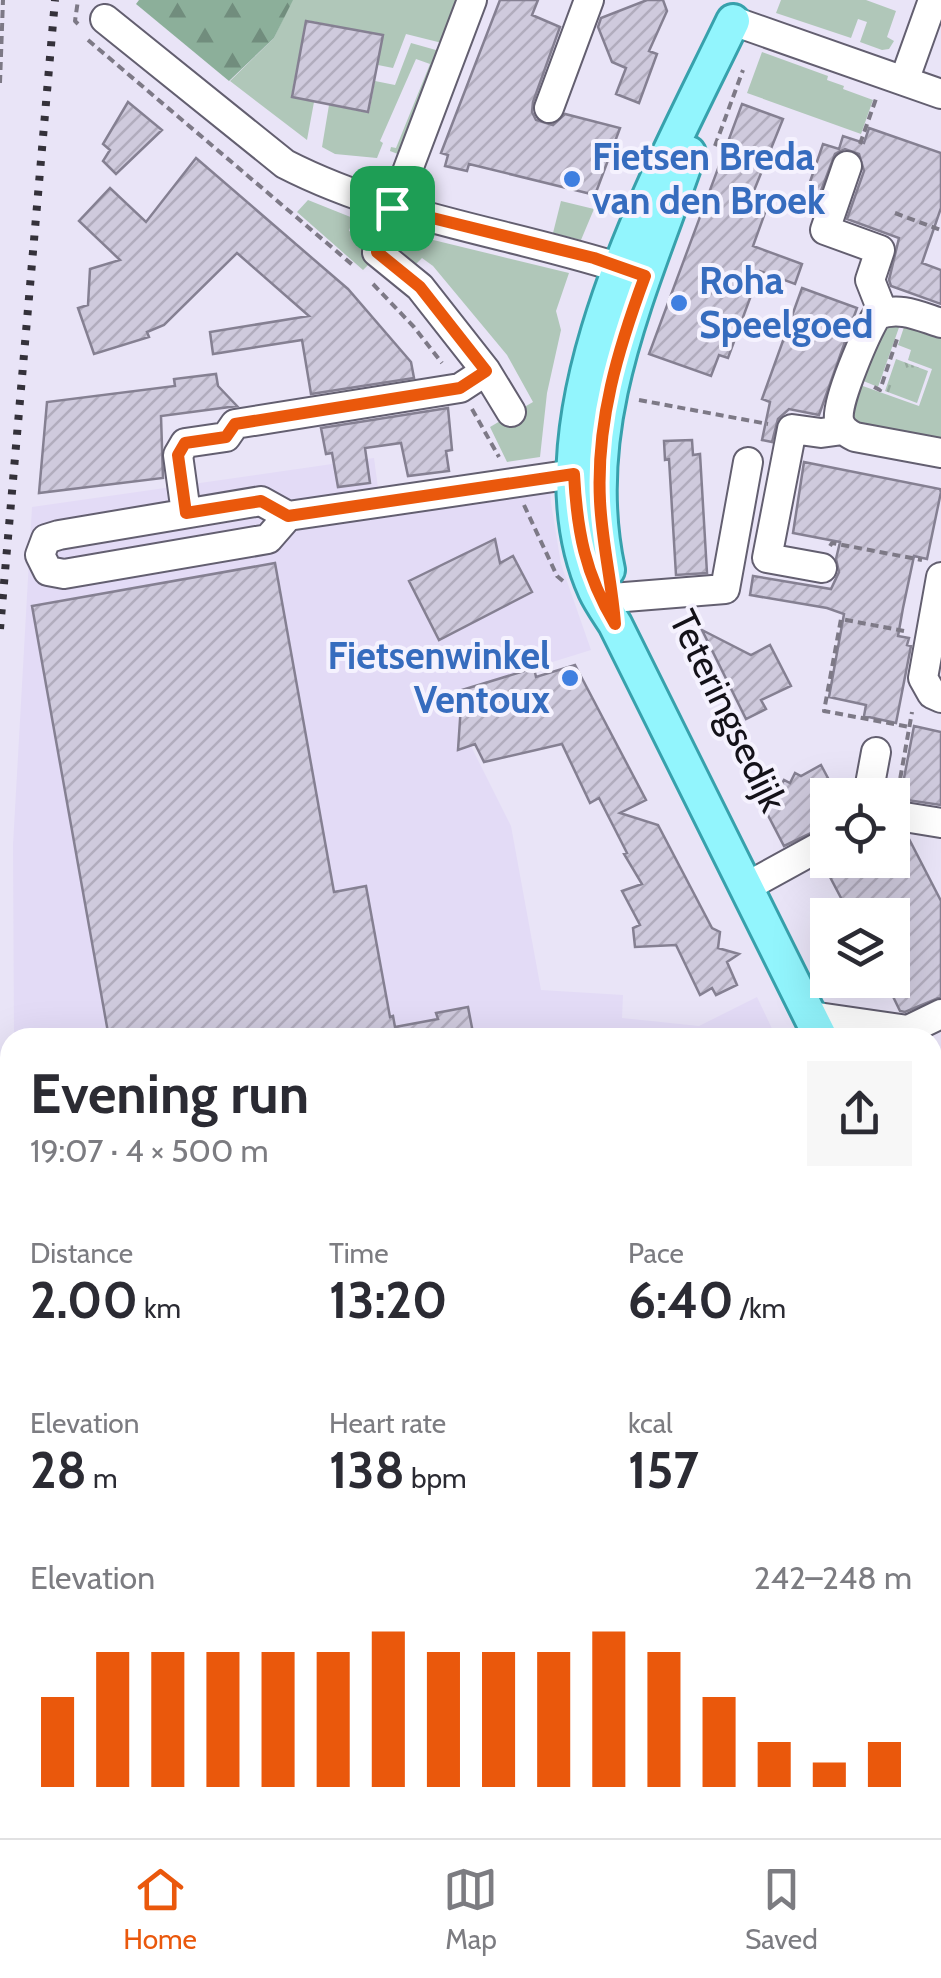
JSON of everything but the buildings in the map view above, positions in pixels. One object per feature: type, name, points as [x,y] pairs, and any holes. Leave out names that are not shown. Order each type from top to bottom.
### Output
[{"type":"main road","points":[[633,272],[640,216],[744,17]]},
{"type":"main road","name":"Teteringsedijk","points":[[633,272],[587,368],[578,413],[574,474],[584,555],[599,602],[748,886],[816,1027]]},
{"type":"main road","name":"Teteringsedijk","points":[[599,602],[600,452],[633,272]]},
{"type":"street","points":[[472,0],[392,208],[381,225],[377,252],[420,287],[486,371],[511,412]]},
{"type":"street","points":[[549,108],[589,0]]},
{"type":"street","points":[[894,78],[932,0]]},
{"type":"street","points":[[744,17],[941,94]]},
{"type":"street","points":[[106,19],[285,164],[317,180],[392,208],[633,272]]},
{"type":"street","points":[[846,166],[825,230],[880,250],[870,280],[883,313]]},
{"type":"street","points":[[941,324],[902,310],[883,313],[871,325],[838,418],[843,430],[855,437],[941,453]]},
{"type":"street","points":[[186,513],[178,455],[185,443],[226,437],[235,424],[460,388],[486,371]]},
{"type":"street","points":[[822,568],[767,558],[792,429],[822,433],[843,430]]},
{"type":"street","points":[[599,602],[725,589],[748,462]]},
{"type":"street","points":[[288,516],[268,539],[64,574],[48,571],[40,555],[46,539],[59,535],[261,501],[288,516],[574,474]]},
{"type":"street","points":[[932,568],[932,650],[923,678],[936,696]]},
{"type":"street","points":[[871,778],[876,752]]},
{"type":"street","points":[[910,818],[941,823]]},
{"type":"street","points":[[748,886],[810,852]]},
{"type":"street","points":[[919,1028],[941,1014]]},
{"type":"path","points":[[0,83],[3,0]]},
{"type":"path","points":[[78,0],[75,20],[89,42],[365,276],[414,328],[460,388],[512,481],[557,576],[599,602]]},
{"type":"path","points":[[711,156],[744,17]]},
{"type":"path","points":[[846,166],[852,167],[894,78]]},
{"type":"path","points":[[895,213],[941,230]]},
{"type":"path","points":[[625,396],[792,429]]},
{"type":"path","points":[[822,568],[832,542],[932,568]]},
{"type":"path","points":[[910,727],[824,711],[841,619],[932,650]]},
{"type":"path","points":[[900,778],[913,708],[936,696]]},
{"type":"shaded area","points":[[374,458],[378,488],[549,462],[561,564],[591,650],[462,690],[459,749],[471,746],[511,826],[541,990],[623,995],[622,1018],[699,1026],[757,997],[772,1028],[14,1028],[13,845],[32,507]]},
{"type":"green space","points":[[139,0],[293,0],[274,38],[229,81],[136,4]]},
{"type":"green space","points":[[292,0],[464,0],[446,44],[406,34],[393,68],[378,65],[383,35],[306,20],[291,97],[314,102],[307,140],[230,81],[274,38]]},
{"type":"green space","points":[[781,0],[866,0],[896,11],[887,37],[894,41],[889,49],[882,50],[860,42],[867,22],[858,19],[851,38],[776,13]]},
{"type":"green space","points":[[411,43],[443,52],[403,156],[390,151],[391,147],[396,148],[430,64],[416,59],[380,141],[383,143],[377,158],[335,154],[322,147],[329,105],[369,113],[375,81],[395,85]]},
{"type":"green space","points":[[762,52],[828,76],[827,80],[844,86],[843,89],[873,100],[861,134],[747,93]]},
{"type":"green space","points":[[308,200],[353,218],[349,231],[367,237],[373,260],[363,270],[297,212]]},
{"type":"green space","points":[[561,201],[594,209],[581,240],[553,233]]},
{"type":"green space","points":[[388,229],[569,273],[556,311],[561,330],[547,393],[540,457],[507,462],[490,427],[533,402],[507,355],[433,266],[422,258],[412,268],[389,251]]},
{"type":"green space","points":[[902,319],[878,387],[861,380],[881,327]]},
{"type":"green space","points":[[906,321],[941,332],[941,441],[862,426],[853,419],[852,407],[860,385],[919,406],[932,369],[908,360],[911,350],[898,345]]},
{"type":"green space","points":[[896,359],[928,371],[917,403],[885,391]]},
{"type":"railway","points":[[0,629],[55,0]]},
{"type":"place","name":"Fietsen Breda van den Broek","points":[[572,179]]},
{"type":"place","name":"Roha Speelgoed","points":[[679,303]]},
{"type":"place","name":"Fietsenwinkel Ventoux","points":[[570,678]]},
{"type":"route","points":[[392,208],[594,258],[645,276],[613,369],[600,452],[602,530],[615,624],[595,590],[584,555],[574,474],[288,516],[261,501],[186,513],[178,455],[185,443],[226,437],[235,424],[460,388],[486,371],[420,287],[377,252],[381,225],[392,208]]}]
